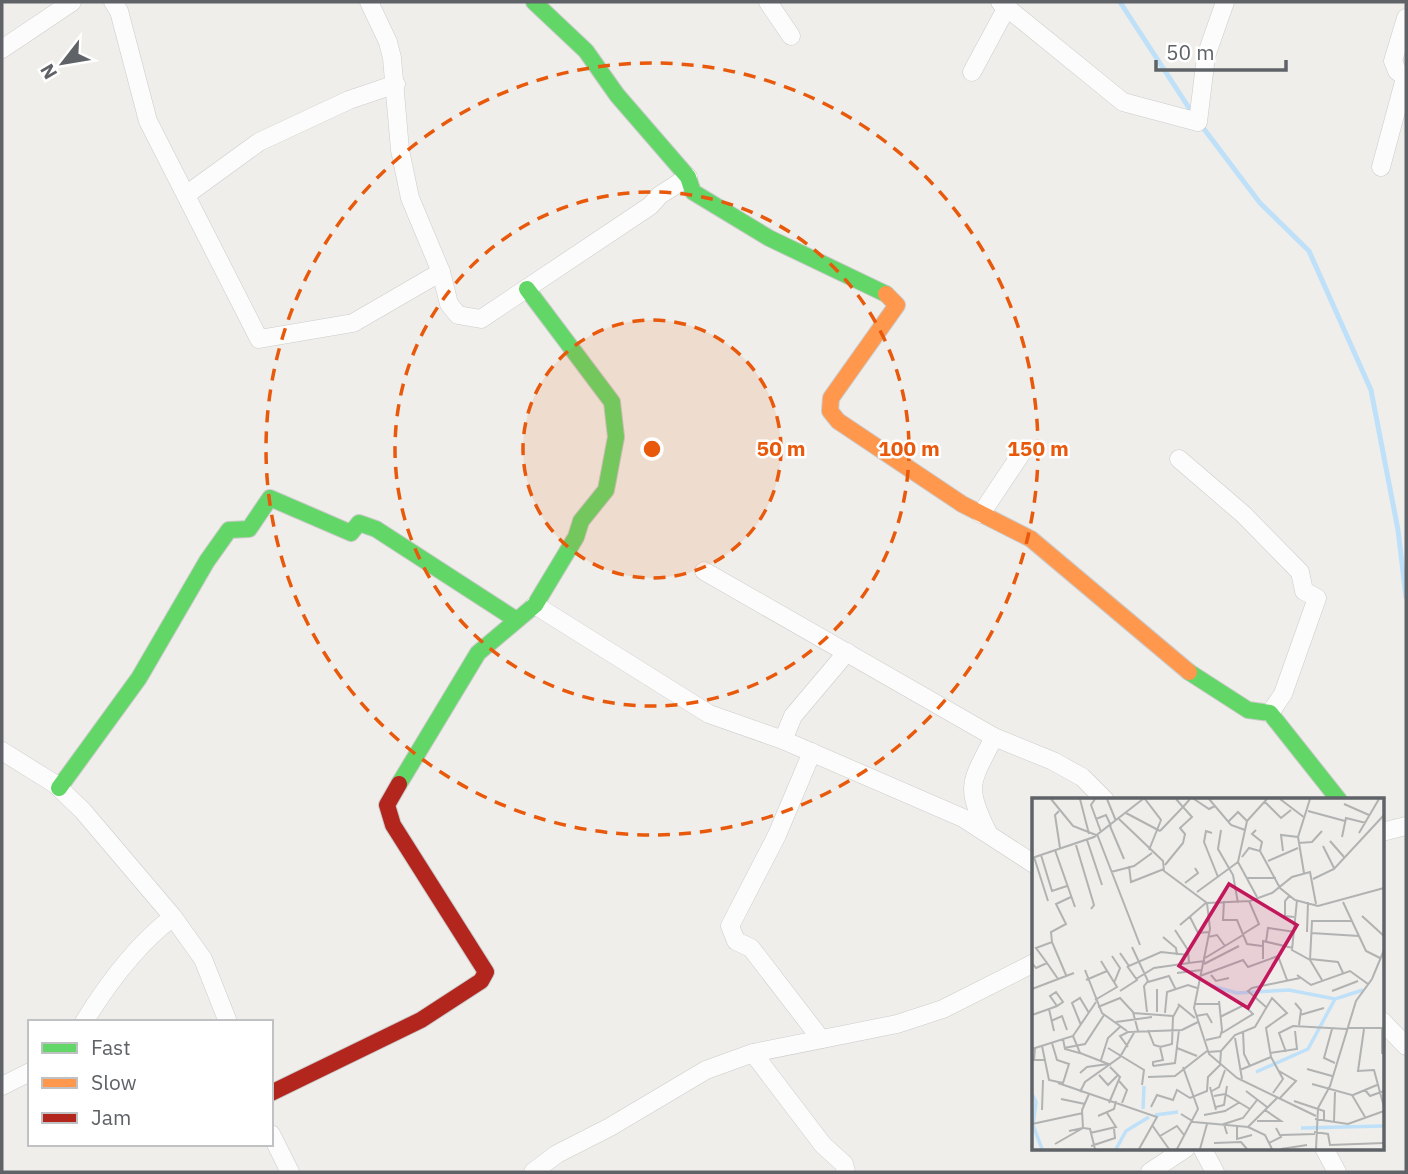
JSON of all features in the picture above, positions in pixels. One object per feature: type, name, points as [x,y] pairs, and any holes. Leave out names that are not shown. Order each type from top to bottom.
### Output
[{"type":"street","points":[[2,49],[72,2]]},
{"type":"street","points":[[113,2],[119,11],[148,121],[259,339],[354,323],[441,272]]},
{"type":"street","points":[[369,2],[388,41],[396,84],[400,150],[410,198],[441,272],[449,304],[458,315],[481,319],[688,177]]},
{"type":"street","points":[[534,2],[586,51],[617,95],[688,177],[694,192],[769,238],[885,293],[897,305],[831,398],[830,411],[838,421],[981,514],[1042,547],[1199,681],[1248,709],[1270,713],[1337,798]]},
{"type":"street","points":[[768,2],[791,36]]},
{"type":"street","points":[[972,72],[1004,5],[1123,102],[1198,122],[1206,56],[1225,2]]},
{"type":"street","points":[[1381,167],[1406,78],[1397,71],[1393,61],[1406,18]]},
{"type":"street","points":[[186,195],[259,142],[349,100],[396,84]]},
{"type":"street","points":[[273,1092],[421,1020],[481,981],[486,972],[393,825],[387,805],[478,653],[515,619],[535,605],[576,537],[581,521],[606,490],[616,425],[612,402],[527,289]]},
{"type":"street","points":[[981,514],[1023,452]]},
{"type":"street","points":[[1179,459],[1243,514],[1300,572],[1304,591],[1317,598],[1283,694],[1270,713]]},
{"type":"street","points":[[59,788],[139,678],[207,561],[229,530],[249,529],[270,498],[296,504],[325,522],[351,533],[359,523],[376,529],[515,619]]},
{"type":"street","points":[[705,571],[994,737],[1053,761],[1082,777],[1103,798]]},
{"type":"street","points":[[535,605],[709,714],[783,740],[963,818],[1032,863]]},
{"type":"street","points":[[783,740],[793,716],[847,652]]},
{"type":"street","points":[[988,833],[975,807],[971,787],[994,737]]},
{"type":"street","points":[[2,751],[59,788],[91,820],[173,917],[203,959],[227,1020]]},
{"type":"street","points":[[812,752],[777,835],[730,926],[736,941],[751,948],[821,1039]]},
{"type":"street","points":[[1384,832],[1406,826]]},
{"type":"street","points":[[85,1020],[104,990],[152,933],[173,917]]},
{"type":"street","points":[[533,1172],[557,1154],[610,1127],[706,1070],[753,1053],[897,1024],[943,1009],[1032,963]]},
{"type":"street","points":[[1384,1023],[1406,1046]]},
{"type":"street","points":[[753,1053],[823,1145],[845,1164],[846,1172]]},
{"type":"street","points":[[2,1086],[28,1073]]},
{"type":"street","points":[[273,1138],[290,1172]]},
{"type":"street","points":[[1150,1172],[1183,1150]]},
{"type":"street","points":[[1203,1150],[1214,1172]]},
{"type":"street","points":[[1325,1150],[1337,1172]]},
{"type":"waterway","points":[[1120,2],[1193,114]]},
{"type":"waterway","points":[[1201,125],[1260,203],[1309,251],[1371,390],[1398,530],[1406,597]]},
{"type":"traffic: fast","points":[[534,2],[586,51],[617,95],[688,177],[693,192],[769,238],[886,294]]},
{"type":"traffic: fast","points":[[399,784],[478,653],[535,605],[576,537],[581,521],[606,490],[616,437],[612,402],[527,289]]},
{"type":"traffic: fast","points":[[59,788],[139,678],[207,561],[229,530],[249,529],[270,498],[351,533],[359,523],[376,529],[515,619]]},
{"type":"traffic: fast","points":[[1189,672],[1248,710],[1270,713],[1337,798]]},
{"type":"traffic: slow","points":[[886,294],[897,305],[831,398],[830,411],[838,421],[962,504],[1031,539],[1189,672]]},
{"type":"traffic: jam","points":[[273,1092],[421,1020],[481,981],[486,972],[393,825],[387,805],[399,784]]}]
